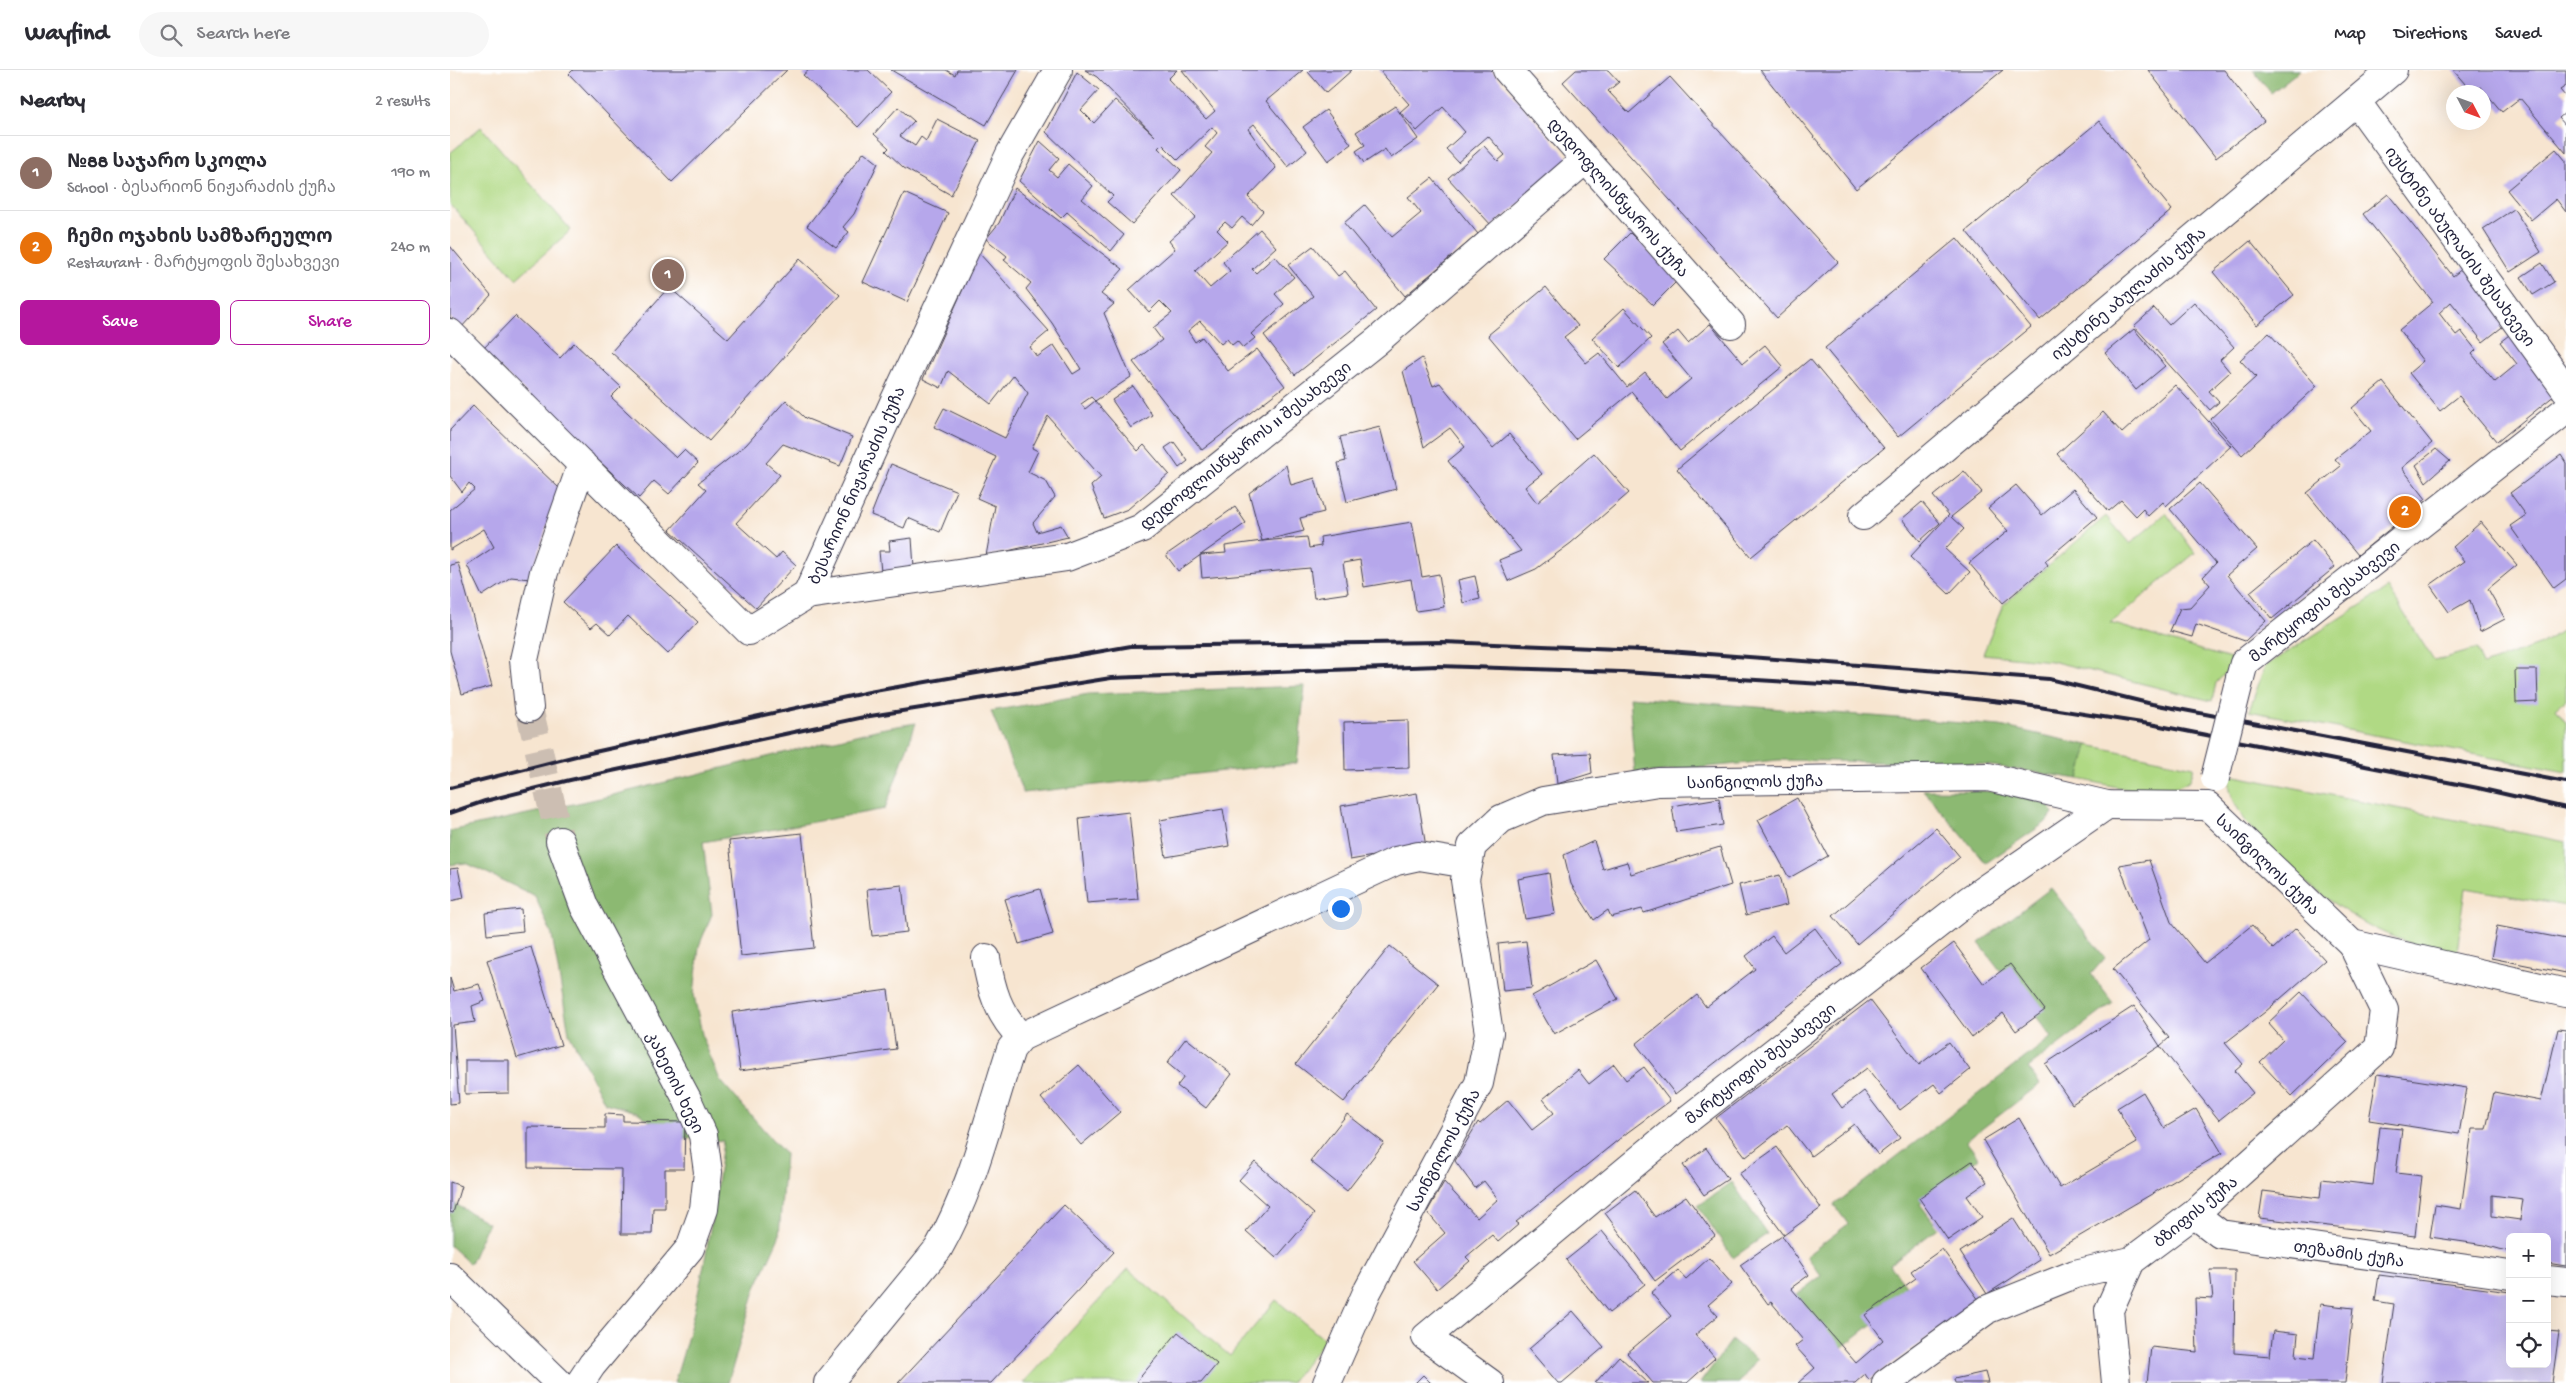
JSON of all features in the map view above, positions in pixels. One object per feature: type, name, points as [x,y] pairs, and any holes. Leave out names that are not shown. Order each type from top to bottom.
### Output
[{"type":"street","name":"ბესარიონ ნიჟარაძის ქუჩა","points":[[450,333],[749,631],[806,595],[1010,154],[1058,70]]},
{"type":"street","name":"დედოფლისწყაროს ქუჩა","points":[[1507,70],[1732,324]]},
{"type":"street","name":"იუსტინე აბულაძის ქუჩა","points":[[1863,516],[2393,70]]},
{"type":"street","name":"იუსტინე აბულაძის შესახვევი","points":[[2356,101],[2566,390]]},
{"type":"street","name":"დედოფლისწყაროს II შესახვევი","points":[[806,595],[1067,557],[1142,528],[1377,341],[1586,159]]},
{"type":"street","name":"მარტყოფის შესახვევი","points":[[2208,806],[2244,663],[2566,410]]},
{"type":"street","points":[[529,708],[524,660],[544,572],[582,464]]},
{"type":"street","name":"საინგილოს ქუჩა","points":[[1327,1383],[1367,1292],[1479,1083],[1489,1033],[1465,880],[1472,846],[1501,820],[1543,801],[1658,782],[1988,777],[2106,804],[2208,806],[2352,944]]},
{"type":"street","name":"მარტყოფის შესახვევი","points":[[1490,1383],[1426,1337],[1687,1120],[1969,900],[2106,804]]},
{"type":"street","name":"კახეთის ხევი","points":[[560,841],[584,906],[688,1100],[703,1135],[708,1172],[704,1209],[690,1248],[592,1365],[580,1383]]},
{"type":"street","points":[[828,1383],[938,1249],[951,1226],[963,1197],[1011,1048],[1020,1037],[1396,861],[1418,856],[1468,864]]},
{"type":"street","points":[[2352,944],[2566,992]]},
{"type":"street","name":"ბზიფის ქუჩა","points":[[1886,1383],[1988,1309],[2075,1274],[2131,1262],[2194,1214],[2379,1048],[2384,1010],[2352,944]]},
{"type":"street","points":[[986,958],[990,984],[998,1005],[1007,1023],[1020,1037]]},
{"type":"street","name":"თეზამის ქუჩა","points":[[2194,1214],[2220,1234],[2506,1274]]},
{"type":"street","points":[[2116,1383],[2108,1310],[2131,1262]]},
{"type":"street","points":[[450,1277],[559,1383]]},
{"type":"street","points":[[2551,1280],[2566,1282]]},
{"type":"green space","points":[[2253,70],[2300,70],[2271,93]]},
{"type":"green space","points":[[481,127],[571,230],[516,279],[450,204],[450,153]]},
{"type":"green space","points":[[2166,513],[2195,553],[2111,623],[2237,661],[2216,683],[2212,701],[2051,661],[1983,654],[2003,605],[2106,516],[2130,544]]},
{"type":"green space","points":[[2388,588],[2434,661],[2477,649],[2483,665],[2541,644],[2566,628],[2566,700],[2556,708],[2566,722],[2566,772],[2249,711],[2265,666]]},
{"type":"green space","points":[[1305,686],[1297,763],[1023,793],[991,711],[1089,694]]},
{"type":"green space","points":[[1629,697],[2000,726],[2088,745],[2079,779],[1979,764],[1779,760],[1635,774]]},
{"type":"green space","points":[[916,723],[885,809],[703,842],[712,914],[699,946],[694,995],[703,1039],[720,1080],[785,1154],[779,1237],[755,1290],[728,1383],[674,1383],[698,1294],[723,1141],[674,1137],[637,1112],[605,1103],[569,1033],[552,935],[535,896],[466,863],[450,865],[450,831],[605,797],[880,729]]},
{"type":"green space","points":[[2088,745],[2194,767],[2190,780],[2163,794],[2141,792],[2079,779]]},
{"type":"green space","points":[[2231,775],[2566,842],[2566,906],[2466,888],[2456,958],[2398,939],[2361,921],[2339,907],[2271,851],[2239,810],[2230,790]]},
{"type":"green space","points":[[1923,790],[1971,790],[2004,793],[2035,800],[2050,806],[2053,813],[2045,823],[1986,863]]},
{"type":"green space","points":[[2051,888],[2105,958],[2091,974],[2113,1003],[2028,1068],[2040,1084],[1966,1141],[1979,1158],[1920,1204],[1938,1228],[1890,1265],[1912,1293],[1836,1352],[1793,1297],[1821,1276],[1806,1256],[1848,1224],[1834,1205],[2052,1037],[1979,943]]},
{"type":"green space","points":[[1732,1182],[1767,1234],[1733,1258],[1698,1206]]},
{"type":"green space","points":[[450,1201],[488,1223],[470,1264],[450,1246]]},
{"type":"green space","points":[[1128,1269],[1230,1356],[1276,1300],[1325,1340],[1290,1383],[1023,1383]]},
{"type":"green space","points":[[1732,1340],[1757,1359],[1739,1383],[1700,1383]]},
{"type":"building","points":[[573,70],[787,70],[672,182],[569,74]]},
{"type":"building","points":[[809,70],[868,70],[891,92],[858,127],[803,75]]},
{"type":"building","points":[[891,70],[946,70],[955,75],[957,70],[1018,70],[986,125]]},
{"type":"building","points":[[1085,70],[1177,70],[1168,79],[1206,119],[1215,111],[1182,70],[1303,70],[1266,101],[1307,151],[1288,167],[1254,124],[1248,129],[1276,168],[1248,197],[1263,211],[1251,225],[1242,217],[1232,228],[1225,222],[1217,230],[1228,241],[1195,271],[1210,288],[1230,271],[1223,262],[1260,229],[1276,247],[1252,269],[1256,273],[1275,256],[1294,277],[1275,294],[1284,304],[1251,334],[1255,338],[1243,348],[1237,341],[1232,345],[1227,339],[1221,344],[1200,321],[1188,331],[1195,342],[1202,337],[1228,371],[1257,349],[1285,386],[1202,450],[1133,362],[1162,340],[1153,328],[1172,313],[1160,301],[1149,312],[1129,290],[1175,249],[1169,241],[1196,217],[1174,196],[1212,153],[1205,147],[1217,133],[1212,127],[1178,160],[1162,144],[1158,148],[1181,170],[1132,224],[1107,202],[1113,196],[1046,132],[1077,72],[1099,90],[1081,110],[1094,123],[1115,100],[1155,136],[1097,77]]},
{"type":"building","points":[[1310,70],[1352,70],[1326,93],[1308,72]]},
{"type":"building","points":[[1379,70],[1491,70],[1571,162],[1492,226],[1448,178],[1484,146],[1498,161],[1505,155],[1488,136],[1458,162],[1446,149],[1465,132],[1443,107],[1417,131],[1400,112],[1409,104]]},
{"type":"building","points":[[1576,70],[1608,70],[1619,82],[1608,91],[1629,113],[1670,77],[1838,262],[1777,318],[1563,82]]},
{"type":"building","points":[[1760,70],[2003,70],[1856,189]]},
{"type":"building","points":[[2148,70],[2224,70],[2264,121],[2216,158]]},
{"type":"building","points":[[2453,70],[2566,70],[2566,86],[2560,90],[2566,97],[2566,112],[2559,118],[2566,126],[2566,153],[2520,98],[2502,112],[2491,99],[2491,85],[2466,85]]},
{"type":"building","points":[[1395,106],[1418,139],[1391,158],[1385,149],[1364,163],[1356,151],[1365,145],[1356,132]]},
{"type":"building","points":[[898,107],[914,121],[900,136],[915,146],[921,137],[926,141],[937,119],[980,141],[951,195],[904,168],[886,151],[889,148],[874,134]]},
{"type":"building","points":[[1326,110],[1351,144],[1328,161],[1303,127]]},
{"type":"building","points":[[2099,121],[2172,210],[2040,320],[1966,231]]},
{"type":"building","points":[[1040,141],[1059,158],[1049,170],[1057,177],[1068,164],[1093,186],[1082,199],[1124,235],[1111,251],[1067,212],[1061,218],[1019,181]]},
{"type":"building","points":[[2556,149],[2566,161],[2566,212],[2556,199],[2531,220],[2507,190]]},
{"type":"building","points":[[864,152],[878,163],[854,214],[843,227],[849,232],[836,248],[807,226]]},
{"type":"building","points":[[1432,178],[1478,234],[1405,296],[1344,223],[1365,205],[1392,237],[1421,213],[1408,197]]},
{"type":"building","points":[[1015,188],[1123,269],[1101,294],[1114,304],[1104,313],[1131,377],[1095,401],[1138,451],[1144,445],[1169,474],[1128,509],[1104,518],[1091,486],[1101,477],[1048,416],[1032,448],[1038,451],[1028,472],[1046,481],[1055,497],[1033,523],[1037,532],[1061,525],[1068,537],[986,556],[995,506],[977,498],[996,457],[934,427],[944,408],[1005,438],[1028,393],[1014,375],[991,404],[948,371],[941,388],[923,379],[979,253],[1049,331],[1030,347],[1037,357],[1054,345],[1073,374],[1081,369],[1052,323],[1026,289],[1031,283],[1004,260],[1007,256],[986,239],[999,223]],"holes":[[[1091,397],[1095,401],[1085,409],[1081,404]]]},
{"type":"building","points":[[904,193],[948,213],[907,302],[863,282]]},
{"type":"building","points":[[2388,194],[2453,276],[2468,264],[2510,321],[2483,342],[2451,302],[2439,313],[2456,335],[2461,331],[2476,350],[2472,354],[2495,382],[2517,364],[2500,342],[2513,332],[2561,390],[2497,442],[2459,396],[2440,411],[2409,373],[2423,361],[2399,330],[2433,302],[2363,214]]},
{"type":"building","points":[[2514,209],[2541,252],[2510,272],[2483,229]]},
{"type":"building","points":[[1630,233],[1678,280],[1653,305],[1604,259]]},
{"type":"building","points":[[1957,238],[2031,327],[1898,437],[1825,348]]},
{"type":"building","points":[[2250,241],[2294,295],[2257,325],[2213,272]]},
{"type":"building","points":[[450,246],[491,295],[460,329],[450,317]]},
{"type":"building","points":[[1313,246],[1338,276],[1345,271],[1376,310],[1295,375],[1264,335],[1313,296],[1288,265]]},
{"type":"building","points":[[800,259],[840,295],[709,441],[611,352],[669,287],[728,339]]},
{"type":"building","points":[[2542,263],[2554,282],[2533,295],[2521,277]]},
{"type":"building","points":[[1546,287],[1578,326],[1564,337],[1586,363],[1599,353],[1627,387],[1645,372],[1667,399],[1691,379],[1662,344],[1678,331],[1688,343],[1710,324],[1743,363],[1765,345],[1783,366],[1680,451],[1632,392],[1575,439],[1488,335]]},
{"type":"building","points":[[2194,302],[2234,347],[2220,360],[2230,372],[2209,391],[2219,402],[2210,410],[2134,326],[2154,308],[2169,325]]},
{"type":"building","points":[[1624,308],[1651,338],[1619,368],[1592,338]]},
{"type":"building","points":[[515,316],[560,358],[574,343],[621,387],[611,397],[676,458],[684,450],[698,463],[669,494],[654,481],[639,498],[481,351]]},
{"type":"building","points":[[2134,329],[2165,366],[2136,390],[2105,353]]},
{"type":"building","points":[[2269,333],[2317,386],[2242,455],[2210,419],[2256,377],[2240,360]]},
{"type":"building","points":[[1422,358],[1433,386],[1440,383],[1493,448],[1509,434],[1542,474],[1525,487],[1537,503],[1594,453],[1629,493],[1571,543],[1536,569],[1508,581],[1499,560],[1521,551],[1448,461],[1465,447],[1450,428],[1424,447],[1403,371]]},
{"type":"building","points":[[1810,359],[1884,448],[1751,557],[1677,469]]},
{"type":"building","points":[[2383,382],[2432,443],[2402,468],[2426,499],[2358,555],[2307,493],[2341,466],[2335,459],[2371,431],[2352,408]]},
{"type":"building","points":[[2175,385],[2231,446],[2166,506],[2163,502],[2148,516],[2143,509],[2136,516],[2121,500],[2108,511],[2057,454],[2103,412],[2122,433]]},
{"type":"building","points":[[1133,386],[1152,415],[1131,428],[1112,400]]},
{"type":"building","points":[[786,400],[805,418],[852,437],[840,466],[783,444],[766,463],[780,475],[736,523],[776,559],[782,552],[796,565],[756,608],[670,530],[706,490],[698,483],[746,445]]},
{"type":"building","points":[[473,406],[559,488],[530,579],[511,577],[482,596],[467,565],[494,547],[484,529],[450,550],[450,510],[475,489],[469,483],[462,492],[450,476],[450,430]]},
{"type":"building","points":[[1380,427],[1396,489],[1347,502],[1338,463],[1346,461],[1340,437]]},
{"type":"building","points":[[1174,442],[1188,461],[1179,468],[1165,448]]},
{"type":"building","points":[[2436,449],[2450,461],[2426,482],[2416,465]]},
{"type":"building","points":[[2561,455],[2566,463],[2566,579],[2554,588],[2510,526],[2526,515],[2510,493]]},
{"type":"building","points":[[891,464],[957,491],[940,532],[908,518],[904,528],[871,515]]},
{"type":"building","points":[[1286,465],[1291,485],[1315,478],[1324,512],[1300,518],[1304,531],[1262,541],[1249,493]]},
{"type":"building","points":[[1964,471],[1982,492],[1951,517],[1964,529],[1945,549],[1970,572],[1949,594],[1910,557],[1949,515],[1933,496]]},
{"type":"building","points":[[2200,483],[2257,549],[2227,575],[2266,621],[2245,641],[2196,624],[2192,637],[2170,631],[2180,608],[2190,607],[2210,585],[2203,577],[2216,563],[2170,509]]},
{"type":"building","points":[[2016,485],[2042,515],[2073,489],[2097,517],[2045,561],[2048,565],[2003,603],[1969,563],[2008,531],[1988,508]]},
{"type":"building","points":[[1922,502],[1940,523],[1920,541],[1902,519]]},
{"type":"building","points":[[1235,507],[1246,523],[1178,571],[1166,555]]},
{"type":"building","points":[[1412,522],[1422,577],[1439,574],[1444,607],[1416,611],[1411,579],[1364,587],[1360,560],[1343,563],[1348,593],[1314,598],[1310,568],[1202,578],[1200,555],[1226,553],[1225,546],[1307,537],[1309,548],[1321,546],[1320,537]]},
{"type":"building","points":[[2481,522],[2517,565],[2488,589],[2505,619],[2480,632],[2470,600],[2449,612],[2430,585],[2464,561],[2453,547]]},
{"type":"building","points":[[912,538],[914,568],[881,572],[879,551],[890,551],[889,541]]},
{"type":"building","points":[[2313,540],[2335,567],[2272,619],[2250,592]]},
{"type":"building","points":[[616,546],[698,622],[668,654],[628,616],[610,635],[597,623],[591,628],[563,602]]},
{"type":"building","points":[[458,563],[492,686],[462,694],[450,651],[450,565]]},
{"type":"building","points":[[1475,576],[1480,599],[1463,603],[1458,580]]},
{"type":"building","points":[[2515,670],[2537,670],[2538,702],[2516,703]]},
{"type":"building","points":[[1408,720],[1409,768],[1345,770],[1344,722]]},
{"type":"building","points":[[1590,753],[1592,773],[1557,784],[1554,755]]},
{"type":"building","points":[[1417,793],[1426,847],[1350,860],[1341,806]]},
{"type":"building","points":[[1719,798],[1723,825],[1676,832],[1672,806]]},
{"type":"building","points":[[1797,798],[1828,856],[1789,878],[1758,820]]},
{"type":"building","points":[[1223,809],[1229,846],[1166,857],[1160,820]]},
{"type":"building","points":[[1129,812],[1138,899],[1087,903],[1079,818]]},
{"type":"building","points":[[1936,828],[1960,857],[1857,944],[1833,916]]},
{"type":"building","points":[[802,833],[814,948],[741,956],[729,841]]},
{"type":"building","points":[[1594,841],[1603,869],[1627,862],[1631,874],[1720,847],[1731,885],[1644,913],[1642,909],[1611,917],[1608,910],[1594,920],[1571,884],[1564,855]]},
{"type":"building","points":[[2149,860],[2171,922],[2205,963],[2252,925],[2273,949],[2296,928],[2325,960],[2265,1012],[2225,1043],[2243,1064],[2235,1071],[2253,1093],[2219,1120],[2160,1046],[2169,1038],[2113,969],[2149,940],[2119,865]]},
{"type":"building","points":[[458,868],[464,898],[450,901],[450,869]]},
{"type":"building","points":[[1549,873],[1555,914],[1525,919],[1518,879]]},
{"type":"building","points":[[1780,875],[1787,905],[1746,915],[1739,885]]},
{"type":"building","points":[[902,885],[907,932],[872,936],[867,889]]},
{"type":"building","points":[[1040,889],[1053,934],[1019,944],[1005,899]]},
{"type":"building","points":[[521,909],[523,931],[487,935],[485,913]]},
{"type":"building","points":[[2497,926],[2566,939],[2566,973],[2491,958]]},
{"type":"building","points":[[1815,928],[1842,964],[1675,1094],[1636,1044],[1697,995],[1706,1007],[1755,969],[1746,956],[1772,936],[1784,952]]},
{"type":"building","points":[[1526,941],[1532,988],[1503,991],[1498,944]]},
{"type":"building","points":[[1954,943],[1984,984],[2010,964],[2045,1010],[2016,1031],[2003,1013],[1972,1037],[1921,968]]},
{"type":"building","points":[[1390,946],[1438,984],[1344,1102],[1296,1064]]},
{"type":"building","points":[[531,947],[561,1045],[517,1058],[487,960]]},
{"type":"building","points":[[1596,960],[1618,999],[1554,1034],[1532,996]]},
{"type":"building","points":[[450,978],[454,991],[479,984],[485,1001],[472,1006],[475,1022],[453,1025],[459,1103],[450,1104]]},
{"type":"building","points":[[888,990],[896,1049],[740,1071],[732,1012]]},
{"type":"building","points":[[2301,992],[2348,1042],[2292,1096],[2260,1062],[2283,1040],[2268,1023]]},
{"type":"building","points":[[1870,1000],[1919,1065],[1949,1042],[1970,1070],[1941,1093],[1934,1084],[1900,1110],[1867,1068],[1832,1094],[1842,1108],[1864,1091],[1900,1138],[1878,1155],[1854,1124],[1811,1156],[1787,1125],[1746,1157],[1716,1118]]},
{"type":"building","points":[[2134,1006],[2160,1046],[2072,1104],[2045,1064]]},
{"type":"building","points":[[2558,1029],[2566,1030],[2566,1266],[2551,1264],[2551,1233],[2506,1233],[2506,1251],[2485,1245],[2430,1237],[2435,1205],[2461,1209],[2472,1129],[2486,1129],[2494,1092],[2541,1101]],"holes":[[[2492,1195],[2523,1199],[2520,1220],[2492,1216]]]},
{"type":"building","points":[[1186,1038],[1232,1074],[1206,1108],[1177,1086],[1184,1077],[1167,1063]]},
{"type":"building","points":[[465,1060],[509,1060],[509,1093],[465,1094]]},
{"type":"building","points":[[1614,1064],[1626,1080],[1644,1067],[1670,1101],[1628,1132],[1516,1222],[1519,1224],[1498,1242],[1492,1235],[1466,1257],[1470,1261],[1437,1289],[1413,1261],[1445,1233],[1427,1212],[1444,1182],[1477,1218],[1498,1199],[1484,1181],[1475,1188],[1455,1161],[1478,1122],[1480,1124],[1508,1100],[1532,1130],[1554,1113],[1543,1099],[1578,1070],[1589,1084]]},
{"type":"building","points":[[1079,1065],[1120,1112],[1081,1145],[1041,1098]]},
{"type":"building","points":[[2377,1074],[2467,1088],[2459,1134],[2369,1120]]},
{"type":"building","points":[[2143,1092],[2164,1128],[2196,1109],[2222,1153],[2049,1254],[1983,1140],[2019,1118],[2060,1188],[2137,1143],[2117,1108]]},
{"type":"building","points":[[605,1114],[623,1115],[623,1121],[685,1122],[684,1169],[665,1169],[665,1208],[653,1208],[652,1234],[621,1234],[622,1169],[528,1168],[528,1127],[605,1128]]},
{"type":"building","points":[[1347,1114],[1384,1143],[1347,1191],[1310,1161]]},
{"type":"building","points":[[2380,1127],[2402,1129],[2396,1173],[2422,1176],[2415,1236],[2259,1218],[2263,1191],[2320,1198],[2322,1179],[2373,1185]]},
{"type":"building","points":[[1777,1147],[1821,1208],[1784,1235],[1739,1174]]},
{"type":"building","points":[[1706,1148],[1728,1179],[1704,1195],[1683,1165]]},
{"type":"building","points":[[1972,1161],[1987,1182],[1967,1196],[1982,1217],[1948,1240],[1919,1198]]},
{"type":"building","points":[[1255,1162],[1314,1214],[1276,1258],[1246,1231],[1268,1206],[1239,1180]]},
{"type":"building","points":[[450,1182],[461,1186],[453,1213],[450,1212]]},
{"type":"building","points":[[1635,1190],[1655,1217],[1686,1196],[1715,1236],[1655,1281],[1605,1213]]},
{"type":"building","points":[[1064,1205],[1114,1252],[991,1383],[898,1383]]},
{"type":"building","points":[[2013,1218],[2040,1260],[1987,1294],[1960,1252]]},
{"type":"building","points":[[1602,1231],[1645,1284],[1609,1313],[1566,1260]]},
{"type":"building","points":[[1782,1236],[1809,1275],[1791,1288],[1856,1363],[1883,1340],[1865,1315],[1916,1278],[1911,1271],[1942,1249],[1979,1300],[1869,1380],[1865,1374],[1855,1383],[1798,1383],[1815,1368],[1795,1346],[1803,1340],[1771,1302],[1768,1304],[1740,1265]]},
{"type":"building","points":[[1709,1258],[1732,1284],[1708,1305],[1718,1316],[1695,1335],[1715,1358],[1687,1383],[1653,1383],[1627,1353],[1671,1316],[1651,1293],[1678,1270],[1686,1279]]},
{"type":"building","points":[[2210,1270],[2235,1270],[2234,1353],[2270,1356],[2273,1331],[2298,1334],[2296,1356],[2314,1358],[2320,1304],[2353,1308],[2345,1383],[2147,1383],[2151,1347],[2197,1352],[2195,1298],[2213,1299]]},
{"type":"building","points":[[2379,1275],[2506,1291],[2506,1368],[2551,1368],[2551,1331],[2559,1332],[2552,1383],[2383,1383],[2394,1304],[2375,1301]]},
{"type":"building","points":[[1573,1311],[1604,1347],[1562,1383],[1558,1383],[1529,1349]]},
{"type":"building","points":[[1178,1332],[1217,1364],[1201,1383],[1139,1383],[1137,1381]]},
{"type":"building","points":[[1619,1356],[1648,1383],[1595,1383]]},
{"type":"building","points":[[1985,1372],[1988,1383],[1955,1383],[1954,1379]]},
{"type":"building","points":[[1423,1375],[1431,1383],[1415,1383]]},
{"type":"tunnel","points":[[529,708],[560,841]]},
{"type":"railway","points":[[450,788],[576,756],[869,692],[1131,646],[1443,642],[1668,651],[2049,679],[2152,704],[2566,782]]},
{"type":"railway","points":[[450,813],[485,801],[570,780],[864,717],[1111,678],[1438,666],[1622,672],[1857,686],[2019,704],[2155,725],[2478,788],[2566,808]]},
{"type":"place","name":"№88 საჯარო სკოლა","points":[[668,275]]},
{"type":"place","name":"ჩემი ოჯახის სამზარეულო","points":[[2405,512]]}]
